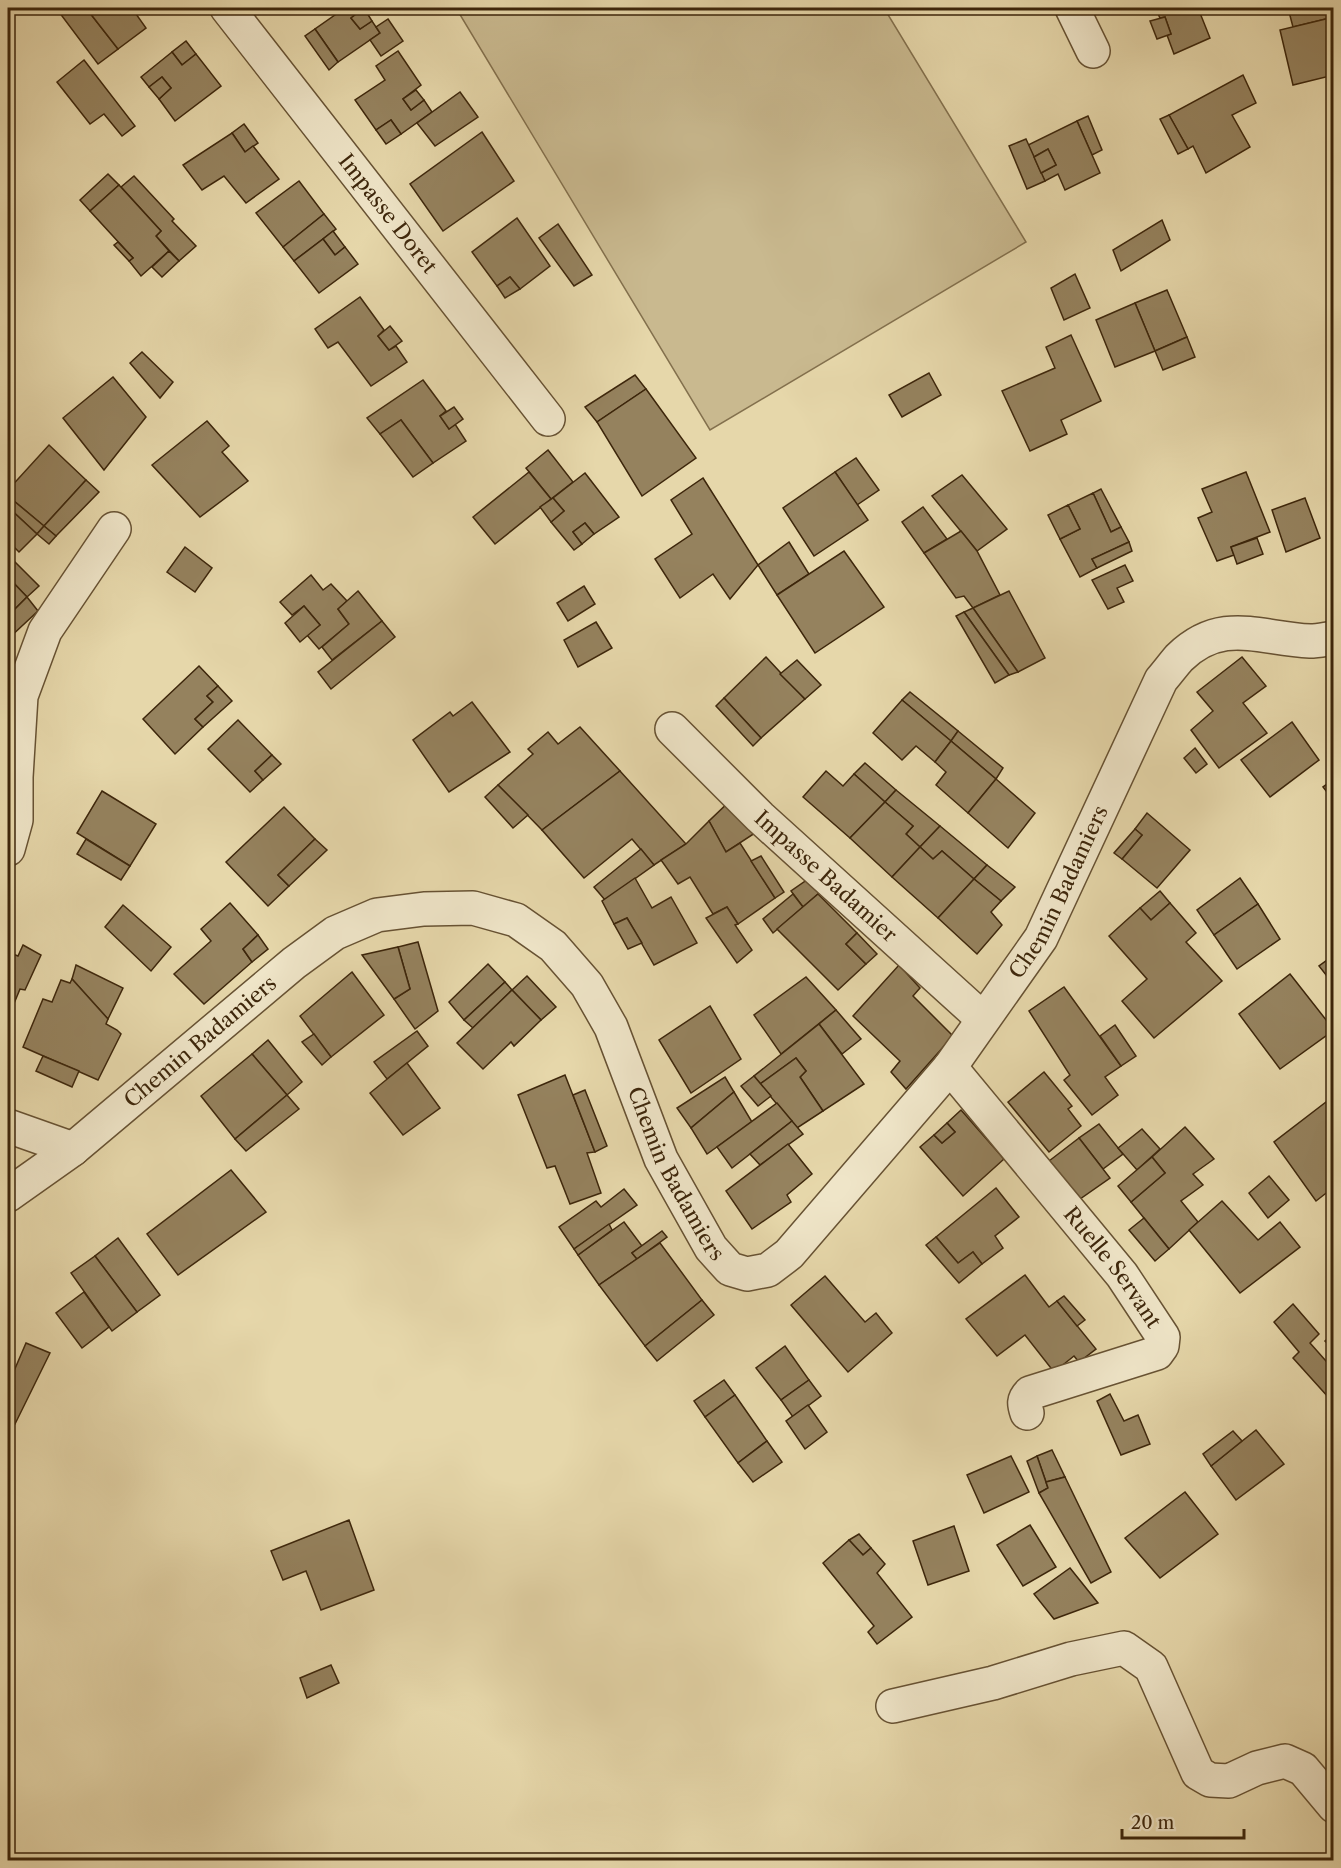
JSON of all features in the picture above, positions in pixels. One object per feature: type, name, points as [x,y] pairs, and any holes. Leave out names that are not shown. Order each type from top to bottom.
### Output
[{"type":"street","name":"Impasse Doret","points":[[227,8],[548,419]]},
{"type":"street","points":[[1072,8],[1093,51]]},
{"type":"street","points":[[8,849],[16,820],[21,696],[45,631],[114,529]]},
{"type":"street","name":"Chemin Badamiers","points":[[8,1195],[73,1149],[294,963],[335,933],[377,915],[424,909],[473,908],[516,920],[553,946],[587,985],[611,1027],[661,1159],[711,1248],[730,1269],[747,1274],[768,1270],[789,1254],[950,1066],[1041,938],[1161,680],[1179,658],[1198,644],[1222,633],[1248,632],[1311,641],[1334,638]]},
{"type":"street","name":"Impasse Badamier","points":[[672,729],[760,817],[983,1019]]},
{"type":"street","name":"Ruelle Servant","points":[[950,1066],[1122,1275],[1163,1337],[1162,1346],[1156,1353],[1030,1393],[1024,1403],[1026,1413]]},
{"type":"street","points":[[8,1126],[73,1149]]},
{"type":"street","points":[[893,1706],[993,1683],[1071,1659],[1124,1648],[1151,1667],[1198,1773],[1210,1780],[1229,1781],[1257,1768],[1284,1761],[1303,1769],[1334,1806]]},
{"type":"shaded area","points":[[456,8],[884,8],[1026,242],[710,430]]},
{"type":"building","points":[[56,8],[86,8],[118,49],[98,64]]},
{"type":"building","points":[[86,8],[139,8],[141,11],[136,14],[146,28],[118,49]]},
{"type":"building","points":[[345,8],[363,8],[351,18],[360,29],[372,21],[380,33],[338,62],[315,29]]},
{"type":"building","points":[[364,8],[372,21],[360,29],[351,18]]},
{"type":"building","points":[[1155,8],[1198,8],[1210,38],[1174,54],[1167,35],[1171,34],[1165,17],[1160,18]]},
{"type":"building","points":[[1288,8],[1334,8],[1334,17],[1293,27]]},
{"type":"building","points":[[1165,17],[1171,34],[1157,39],[1150,21]]},
{"type":"building","points":[[1334,17],[1334,75],[1293,85],[1280,30]]},
{"type":"building","points":[[388,19],[403,41],[381,56],[370,40],[380,33],[376,27]]},
{"type":"building","points":[[315,29],[338,62],[329,70],[305,36]]},
{"type":"building","points":[[186,41],[196,54],[182,65],[172,52]]},
{"type":"building","points":[[398,51],[421,85],[403,99],[411,110],[424,100],[432,112],[401,134],[391,120],[376,130],[355,100],[385,80],[376,66]]},
{"type":"building","points":[[172,52],[182,65],[196,54],[221,86],[175,121],[159,99],[171,88],[162,77],[149,87],[141,77]]},
{"type":"building","points":[[84,60],[135,126],[122,136],[104,114],[90,124],[57,82]]},
{"type":"building","points":[[1243,75],[1256,103],[1232,115],[1250,147],[1206,173],[1193,146],[1188,149],[1169,115]]},
{"type":"building","points":[[162,77],[171,88],[159,99],[149,87]]},
{"type":"building","points":[[416,90],[424,100],[411,110],[403,99]]},
{"type":"building","points":[[460,92],[478,117],[435,146],[417,123]]},
{"type":"building","points":[[1169,115],[1188,149],[1178,154],[1160,119]]},
{"type":"building","points":[[1088,116],[1102,150],[1092,155],[1077,121]]},
{"type":"building","points":[[391,120],[401,134],[386,144],[376,130]]},
{"type":"building","points":[[1077,121],[1100,173],[1065,190],[1058,174],[1045,181],[1041,173],[1056,165],[1048,149],[1034,157],[1028,145]]},
{"type":"building","points":[[244,124],[258,143],[245,152],[232,133]]},
{"type":"building","points":[[482,132],[514,181],[443,231],[410,184]]},
{"type":"building","points":[[232,133],[245,152],[253,146],[279,179],[246,203],[224,176],[202,190],[183,165]]},
{"type":"building","points":[[1026,139],[1045,181],[1027,189],[1009,146]]},
{"type":"building","points":[[1048,149],[1056,165],[1041,173],[1034,157]]},
{"type":"building","points":[[108,174],[119,185],[90,211],[80,200]]},
{"type":"building","points":[[134,176],[196,246],[179,261],[156,236],[161,231],[121,187]]},
{"type":"building","points":[[299,181],[324,214],[283,247],[256,213]]},
{"type":"building","points":[[119,185],[161,231],[156,236],[169,251],[141,276],[129,261],[133,258],[90,211]]},
{"type":"building","points":[[324,214],[336,229],[294,261],[283,247]]},
{"type":"building","points":[[517,218],[550,266],[520,289],[510,277],[497,286],[472,252]]},
{"type":"building","points":[[1162,220],[1170,240],[1121,271],[1113,250]]},
{"type":"building","points":[[558,224],[592,275],[574,286],[539,238]]},
{"type":"building","points":[[333,231],[345,247],[335,255],[323,239]]},
{"type":"building","points":[[323,239],[335,255],[345,247],[358,264],[319,293],[294,261]]},
{"type":"building","points":[[118,242],[133,258],[129,261],[114,245]]},
{"type":"building","points":[[169,251],[179,261],[162,277],[152,267]]},
{"type":"building","points":[[1075,274],[1090,308],[1064,320],[1051,288]]},
{"type":"building","points":[[510,277],[520,289],[505,298],[497,286]]},
{"type":"building","points":[[1167,290],[1187,337],[1155,351],[1135,303]]},
{"type":"building","points":[[360,297],[384,330],[378,336],[389,350],[396,346],[407,362],[371,386],[338,342],[328,348],[315,329]]},
{"type":"building","points":[[1135,303],[1155,351],[1115,367],[1096,320]]},
{"type":"building","points":[[390,326],[402,341],[389,350],[378,336]]},
{"type":"building","points":[[1071,335],[1101,401],[1061,420],[1067,434],[1030,451],[1002,391],[1055,368],[1046,347]]},
{"type":"building","points":[[1187,337],[1195,357],[1163,370],[1155,351]]},
{"type":"building","points":[[142,352],[173,382],[160,398],[130,363]]},
{"type":"building","points":[[929,373],[941,395],[902,417],[889,395]]},
{"type":"building","points":[[635,375],[646,389],[597,422],[585,407]]},
{"type":"building","points":[[113,377],[146,417],[104,470],[63,418]]},
{"type":"building","points":[[423,380],[446,411],[440,416],[449,429],[455,424],[466,441],[433,463],[401,420],[380,434],[367,418]]},
{"type":"building","points":[[646,389],[696,458],[642,496],[597,422]]},
{"type":"building","points":[[454,407],[463,419],[449,429],[440,416]]},
{"type":"building","points":[[401,420],[433,463],[413,477],[380,434]]},
{"type":"building","points":[[207,421],[229,446],[222,452],[248,481],[200,517],[152,465]]},
{"type":"building","points":[[49,445],[86,480],[44,526],[8,496],[8,490]]},
{"type":"building","points":[[548,450],[573,482],[551,499],[526,468]]},
{"type":"building","points":[[856,458],[879,490],[857,505],[835,472]]},
{"type":"building","points":[[529,472],[551,499],[495,544],[473,517]]},
{"type":"building","points":[[835,472],[868,520],[814,556],[783,508]]},
{"type":"building","points":[[1246,472],[1270,532],[1231,547],[1234,555],[1217,561],[1198,518],[1212,512],[1202,489]]},
{"type":"building","points":[[585,473],[619,517],[594,534],[585,523],[573,532],[582,544],[574,550],[551,522],[564,511],[553,498]]},
{"type":"building","points":[[962,475],[1007,529],[977,551],[932,496]]},
{"type":"building","points":[[703,478],[758,565],[730,599],[713,574],[680,598],[655,559],[692,534],[671,500]]},
{"type":"building","points":[[86,480],[99,492],[56,536],[44,526]]},
{"type":"building","points":[[1101,489],[1121,527],[1111,532],[1093,493]]},
{"type":"building","points":[[1093,493],[1111,532],[1121,527],[1129,542],[1092,559],[1097,568],[1080,577],[1060,539],[1080,529],[1068,505]]},
{"type":"building","points":[[8,496],[44,526],[37,534],[8,507]]},
{"type":"building","points":[[553,498],[564,511],[551,522],[540,507]]},
{"type":"building","points":[[1305,498],[1320,538],[1286,552],[1272,510]]},
{"type":"building","points":[[1068,505],[1080,529],[1060,539],[1048,515]]},
{"type":"building","points":[[8,507],[37,534],[19,552],[8,541]]},
{"type":"building","points":[[923,507],[947,539],[924,553],[902,522]]},
{"type":"building","points":[[585,523],[594,534],[582,544],[573,532]]},
{"type":"building","points":[[44,526],[56,536],[49,544],[37,534]]},
{"type":"building","points":[[961,531],[977,551],[1000,595],[973,608],[964,596],[956,598],[924,553]]},
{"type":"building","points":[[1257,538],[1263,554],[1237,564],[1231,547]]},
{"type":"building","points":[[789,542],[809,574],[777,595],[758,565]]},
{"type":"building","points":[[1129,542],[1132,551],[1097,568],[1092,559]]},
{"type":"building","points":[[185,547],[212,568],[195,592],[167,572]]},
{"type":"building","points":[[844,551],[884,607],[815,653],[777,595]]},
{"type":"building","points":[[8,555],[39,586],[27,597],[8,577]]},
{"type":"building","points":[[1125,565],[1133,581],[1117,588],[1124,602],[1108,609],[1092,580]]},
{"type":"building","points":[[311,575],[323,590],[331,584],[347,601],[338,609],[349,624],[319,649],[307,635],[320,625],[304,606],[292,615],[280,602]]},
{"type":"building","points":[[8,577],[27,597],[8,616]]},
{"type":"building","points":[[584,586],[595,604],[568,621],[557,603]]},
{"type":"building","points":[[358,591],[382,621],[332,660],[322,647],[349,624],[338,609]]},
{"type":"building","points":[[1009,591],[1045,658],[1018,672],[973,608]]},
{"type":"building","points":[[27,597],[38,611],[8,639],[8,616]]},
{"type":"building","points":[[304,606],[320,625],[300,642],[285,623]]},
{"type":"building","points":[[973,608],[1018,672],[1009,675],[964,612]]},
{"type":"building","points":[[964,612],[1009,675],[995,683],[956,616]]},
{"type":"building","points":[[382,621],[395,637],[331,689],[318,672]]},
{"type":"building","points":[[596,622],[612,648],[578,667],[564,640]]},
{"type":"building","points":[[766,657],[805,699],[761,738],[724,698]]},
{"type":"building","points":[[1242,657],[1266,686],[1243,703],[1267,733],[1219,768],[1191,730],[1213,711],[1197,692]]},
{"type":"building","points":[[797,660],[821,685],[805,699],[780,674]]},
{"type":"building","points":[[199,666],[218,686],[207,696],[213,702],[195,719],[203,727],[175,754],[143,719]]},
{"type":"building","points":[[218,686],[232,701],[203,727],[195,719],[213,702],[207,696]]},
{"type":"building","points":[[910,692],[958,731],[951,741],[902,700]]},
{"type":"building","points":[[724,698],[761,738],[753,746],[716,706]]},
{"type":"building","points":[[902,700],[951,741],[935,762],[916,746],[902,760],[873,733]]},
{"type":"building","points":[[472,702],[510,752],[449,792],[413,740],[450,712],[453,716]]},
{"type":"building","points":[[238,720],[272,755],[255,771],[263,780],[250,792],[208,749]]},
{"type":"building","points":[[1292,722],[1319,760],[1270,797],[1241,760]]},
{"type":"building","points":[[580,727],[620,771],[542,830],[498,785],[533,754],[528,749],[548,732],[558,744]]},
{"type":"building","points":[[958,731],[1003,768],[996,779],[951,741]]},
{"type":"building","points":[[951,741],[996,779],[968,813],[936,785],[946,772],[935,762]]},
{"type":"building","points":[[1195,748],[1207,764],[1196,773],[1184,758]]},
{"type":"building","points":[[272,755],[281,764],[263,780],[255,771]]},
{"type":"building","points":[[865,763],[896,790],[885,802],[854,774]]},
{"type":"building","points":[[620,771],[686,844],[654,865],[632,839],[584,878],[542,830]]},
{"type":"building","points":[[826,771],[843,786],[854,774],[885,802],[850,838],[803,797]]},
{"type":"building","points":[[996,779],[1035,813],[1008,848],[968,813]]},
{"type":"building","points":[[1334,779],[1334,801],[1323,787]]},
{"type":"building","points":[[498,785],[528,815],[513,828],[485,797]]},
{"type":"building","points":[[896,790],[940,826],[920,847],[906,834],[913,826],[885,802]]},
{"type":"building","points":[[102,791],[156,824],[130,866],[77,833]]},
{"type":"building","points":[[731,800],[755,833],[726,852],[709,821]]},
{"type":"building","points":[[885,802],[913,826],[906,834],[920,847],[892,877],[850,838]]},
{"type":"building","points":[[284,807],[315,839],[278,875],[289,886],[268,906],[226,862]]},
{"type":"building","points":[[1147,813],[1190,850],[1157,888],[1122,859],[1142,835],[1135,829]]},
{"type":"building","points":[[1334,814],[1334,829],[1327,820]]},
{"type":"building","points":[[709,821],[726,852],[740,843],[775,898],[738,924],[727,907],[713,914],[690,877],[678,884],[661,860],[686,844]]},
{"type":"building","points":[[940,826],[987,865],[974,879],[942,851],[933,859],[920,847]]},
{"type":"building","points":[[1135,829],[1142,835],[1122,859],[1114,853]]},
{"type":"building","points":[[86,839],[130,866],[121,880],[77,854]]},
{"type":"building","points":[[315,839],[327,850],[289,886],[278,875]]},
{"type":"building","points":[[920,847],[933,859],[942,851],[974,879],[938,918],[892,877]]},
{"type":"building","points":[[641,849],[654,865],[605,900],[594,887]]},
{"type":"building","points":[[761,856],[784,892],[775,898],[751,861]]},
{"type":"building","points":[[987,865],[1015,887],[1001,901],[974,879]]},
{"type":"building","points":[[814,875],[825,888],[803,907],[791,891]]},
{"type":"building","points":[[635,878],[652,908],[671,897],[697,943],[654,965],[627,918],[614,924],[602,901]]},
{"type":"building","points":[[1240,878],[1258,904],[1214,935],[1197,910]]},
{"type":"building","points":[[974,879],[1001,901],[991,912],[1002,925],[977,954],[938,918]]},
{"type":"building","points":[[1160,891],[1170,903],[1151,920],[1140,908]]},
{"type":"building","points":[[793,894],[803,907],[773,933],[763,919]]},
{"type":"building","points":[[818,894],[857,933],[846,944],[866,964],[838,990],[777,929]]},
{"type":"building","points":[[230,903],[258,935],[243,949],[252,962],[204,1004],[174,974],[211,941],[201,929]]},
{"type":"building","points":[[1170,903],[1196,933],[1186,942],[1222,981],[1154,1038],[1122,1001],[1147,979],[1109,936],[1140,908],[1151,920]]},
{"type":"building","points":[[1258,904],[1280,939],[1237,969],[1214,935]]},
{"type":"building","points":[[123,905],[171,947],[151,971],[105,927]]},
{"type":"building","points":[[727,907],[738,924],[735,925],[752,950],[737,963],[706,918]]},
{"type":"building","points":[[627,918],[642,943],[628,949],[614,924]]},
{"type":"building","points":[[857,933],[877,954],[866,964],[846,944]]},
{"type":"building","points":[[258,935],[268,949],[252,962],[243,949]]},
{"type":"building","points":[[418,942],[438,1011],[415,1029],[394,999],[410,989],[398,947]]},
{"type":"building","points":[[23,945],[41,955],[25,990],[20,989],[8,1018],[8,952],[18,956]]},
{"type":"building","points":[[398,947],[410,989],[394,999],[362,955]]},
{"type":"building","points":[[1334,955],[1334,985],[1319,966]]},
{"type":"building","points":[[488,964],[505,982],[464,1020],[449,1002]]},
{"type":"building","points":[[76,965],[123,988],[108,1019],[72,979]]},
{"type":"building","points":[[899,965],[920,988],[913,996],[953,1036],[906,1089],[891,1072],[900,1061],[853,1016]]},
{"type":"building","points":[[352,972],[384,1015],[331,1057],[300,1016]]},
{"type":"building","points":[[1290,974],[1334,1030],[1280,1069],[1239,1014]]},
{"type":"building","points":[[527,976],[556,1007],[541,1020],[512,990]]},
{"type":"building","points":[[806,977],[836,1010],[781,1054],[754,1015]]},
{"type":"building","points":[[72,979],[108,1019],[106,1024],[121,1034],[98,1080],[23,1047],[43,999],[52,1002],[61,980],[70,983]]},
{"type":"building","points":[[505,982],[512,990],[473,1028],[464,1020]]},
{"type":"building","points":[[1064,987],[1121,1066],[1105,1077],[1118,1095],[1092,1115],[1064,1080],[1070,1075],[1029,1011]]},
{"type":"building","points":[[512,990],[541,1020],[514,1046],[511,1042],[483,1069],[457,1043]]},
{"type":"building","points":[[710,1006],[741,1059],[691,1093],[659,1040]]},
{"type":"building","points":[[836,1010],[861,1039],[842,1054],[819,1024]]},
{"type":"building","points":[[819,1024],[864,1084],[823,1111],[800,1077],[806,1071],[796,1058],[760,1084],[754,1076]]},
{"type":"building","points":[[1115,1025],[1136,1056],[1121,1066],[1100,1036]]},
{"type":"building","points":[[417,1031],[428,1046],[387,1079],[374,1062]]},
{"type":"building","points":[[314,1034],[331,1057],[322,1065],[302,1042]]},
{"type":"building","points":[[268,1040],[302,1082],[287,1095],[252,1054]]},
{"type":"building","points":[[252,1054],[287,1095],[235,1139],[201,1096]]},
{"type":"building","points":[[43,1056],[79,1071],[72,1087],[36,1071]]},
{"type":"building","points":[[796,1058],[806,1071],[800,1077],[823,1111],[797,1128],[760,1084]]},
{"type":"building","points":[[407,1063],[440,1108],[403,1135],[370,1093]]},
{"type":"building","points":[[1044,1072],[1072,1106],[1068,1109],[1081,1126],[1049,1152],[1008,1102]]},
{"type":"building","points":[[565,1075],[595,1152],[587,1153],[601,1193],[570,1204],[555,1166],[547,1168],[518,1095]]},
{"type":"building","points":[[754,1076],[771,1096],[758,1106],[741,1086]]},
{"type":"building","points":[[725,1077],[734,1092],[691,1128],[677,1108]]},
{"type":"building","points":[[585,1090],[607,1146],[595,1152],[573,1095]]},
{"type":"building","points":[[734,1092],[752,1122],[707,1154],[691,1128]]},
{"type":"building","points":[[287,1095],[299,1109],[246,1151],[235,1139]]},
{"type":"building","points":[[1326,1102],[1334,1113],[1334,1187],[1316,1201],[1274,1142]]},
{"type":"building","points":[[777,1103],[792,1121],[732,1168],[717,1147]]},
{"type":"building","points":[[961,1110],[1004,1159],[963,1196],[920,1147],[934,1135],[942,1143],[955,1132],[947,1123]]},
{"type":"building","points":[[792,1121],[803,1134],[760,1165],[750,1154]]},
{"type":"building","points":[[947,1123],[955,1132],[942,1143],[934,1135]]},
{"type":"building","points":[[1099,1124],[1123,1154],[1103,1169],[1079,1138]]},
{"type":"building","points":[[1185,1127],[1214,1159],[1193,1174],[1203,1185],[1181,1201],[1198,1222],[1169,1249],[1131,1202],[1165,1173],[1152,1157]]},
{"type":"building","points":[[1142,1129],[1160,1149],[1137,1170],[1118,1148]]},
{"type":"building","points":[[1079,1138],[1110,1178],[1080,1199],[1049,1161]]},
{"type":"building","points":[[788,1144],[812,1174],[787,1195],[791,1202],[752,1229],[726,1191]]},
{"type":"building","points":[[1152,1157],[1165,1173],[1131,1202],[1118,1186]]},
{"type":"building","points":[[231,1170],[266,1212],[178,1275],[147,1234]]},
{"type":"building","points":[[1269,1176],[1289,1200],[1268,1218],[1249,1193]]},
{"type":"building","points":[[996,1188],[1019,1217],[995,1236],[1003,1248],[982,1264],[973,1252],[958,1263],[936,1237]]},
{"type":"building","points":[[624,1189],[637,1205],[574,1249],[559,1227],[596,1201],[601,1207]]},
{"type":"building","points":[[1222,1201],[1258,1240],[1280,1222],[1300,1247],[1240,1293],[1189,1230]]},
{"type":"building","points":[[1144,1218],[1169,1249],[1155,1261],[1129,1230]]},
{"type":"building","points":[[624,1222],[642,1246],[632,1253],[637,1259],[599,1285],[578,1255]]},
{"type":"building","points":[[609,1224],[612,1230],[578,1255],[574,1249]]},
{"type":"building","points":[[662,1231],[667,1237],[637,1259],[632,1253]]},
{"type":"building","points":[[936,1237],[958,1263],[973,1252],[982,1264],[959,1283],[926,1245]]},
{"type":"building","points":[[118,1238],[160,1295],[137,1312],[95,1256]]},
{"type":"building","points":[[660,1243],[702,1300],[645,1346],[599,1285]]},
{"type":"building","points":[[95,1256],[137,1312],[112,1331],[71,1273]]},
{"type":"building","points":[[1025,1275],[1049,1307],[1057,1301],[1096,1349],[1079,1362],[1074,1356],[1054,1372],[1025,1335],[997,1356],[966,1319]]},
{"type":"building","points":[[825,1276],[865,1322],[876,1313],[892,1333],[848,1372],[791,1305]]},
{"type":"building","points":[[84,1292],[109,1327],[82,1348],[56,1313]]},
{"type":"building","points":[[1064,1296],[1085,1320],[1077,1326],[1057,1301]]},
{"type":"building","points":[[702,1300],[714,1315],[657,1361],[645,1346]]},
{"type":"building","points":[[1293,1304],[1319,1334],[1310,1343],[1334,1370],[1334,1394],[1329,1398],[1293,1358],[1299,1352],[1274,1322]]},
{"type":"building","points":[[1334,1333],[1334,1350],[1325,1341]]},
{"type":"building","points":[[26,1343],[50,1353],[15,1424],[8,1420],[8,1385]]},
{"type":"building","points":[[785,1346],[809,1380],[781,1400],[756,1368]]},
{"type":"building","points":[[724,1380],[735,1395],[705,1417],[694,1401]]},
{"type":"building","points":[[809,1380],[821,1396],[793,1417],[781,1400]]},
{"type":"building","points":[[1110,1394],[1124,1421],[1138,1415],[1150,1444],[1121,1455],[1097,1401]]},
{"type":"building","points":[[735,1395],[767,1441],[738,1463],[705,1417]]},
{"type":"building","points":[[808,1405],[827,1432],[805,1449],[786,1421]]},
{"type":"building","points":[[1256,1430],[1284,1464],[1236,1500],[1211,1466]]},
{"type":"building","points":[[1233,1431],[1242,1441],[1211,1466],[1203,1454]]},
{"type":"building","points":[[767,1441],[782,1462],[753,1482],[738,1463]]},
{"type":"building","points":[[1052,1450],[1065,1477],[1046,1482],[1037,1456]]},
{"type":"building","points":[[1011,1456],[1029,1492],[984,1513],[967,1475]]},
{"type":"building","points":[[1037,1456],[1048,1488],[1039,1493],[1027,1461]]},
{"type":"building","points":[[1065,1477],[1111,1572],[1091,1583],[1039,1493],[1048,1488],[1046,1482]]},
{"type":"building","points":[[1185,1492],[1218,1534],[1160,1578],[1125,1538]]},
{"type":"building","points":[[349,1520],[374,1590],[321,1610],[306,1571],[283,1580],[271,1551]]},
{"type":"building","points":[[1030,1525],[1056,1567],[1023,1586],[997,1545]]},
{"type":"building","points":[[954,1526],[969,1571],[928,1585],[913,1541]]},
{"type":"building","points":[[859,1534],[871,1548],[863,1555],[849,1540]]},
{"type":"building","points":[[849,1540],[863,1555],[871,1548],[885,1564],[877,1573],[912,1617],[877,1644],[868,1632],[874,1626],[823,1563]]},
{"type":"building","points":[[1070,1568],[1098,1603],[1054,1619],[1034,1594]]},
{"type":"building","points":[[331,1665],[339,1683],[307,1698],[300,1678]]}]
